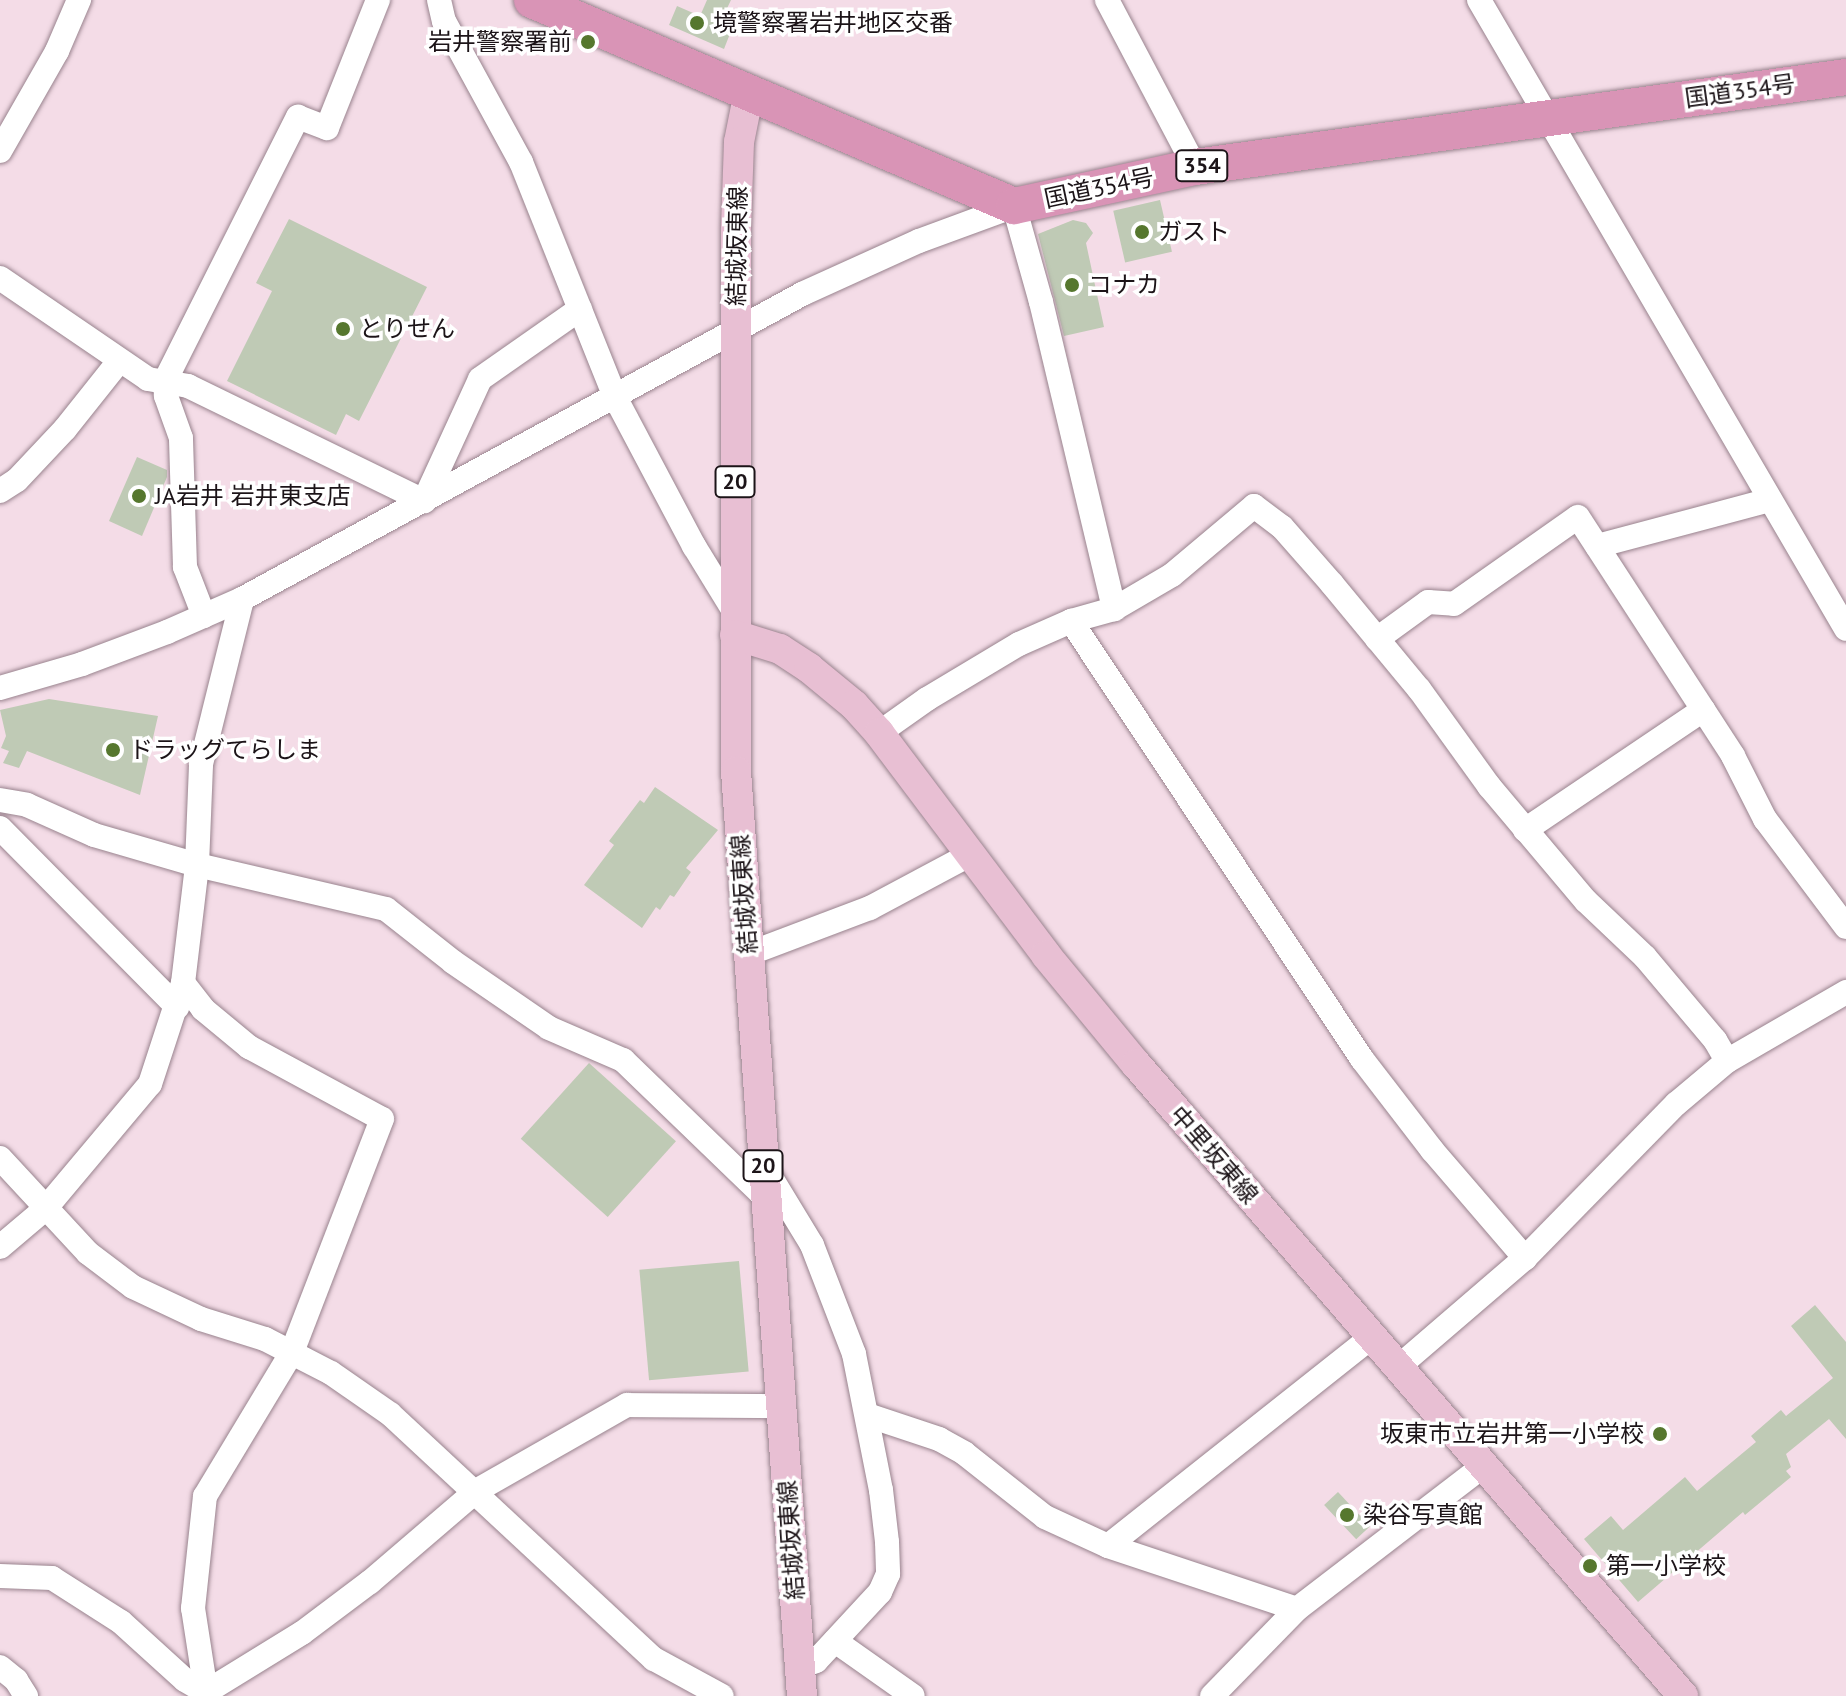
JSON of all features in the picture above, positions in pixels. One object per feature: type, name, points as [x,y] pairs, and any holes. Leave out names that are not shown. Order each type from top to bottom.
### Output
[{"type":"highway","name":"国道354号","points":[[532,0],[1014,206],[1195,167],[1846,77]]},
{"type":"main road","name":"結城坂東線","points":[[749,92],[738,155],[736,771],[801,1682]]},
{"type":"main road","name":"中里坂東線","points":[[735,624],[809,668],[854,705],[879,733],[1116,1040],[1370,1338],[1683,1696]]},
{"type":"street","points":[[0,151],[57,51],[79,0]]},
{"type":"street","points":[[204,616],[185,567],[179,474],[181,438],[166,396],[165,381],[298,117],[327,128],[378,0]]},
{"type":"street","points":[[439,0],[444,21],[521,162],[615,397],[735,624]]},
{"type":"street","points":[[1107,0],[1195,167]]},
{"type":"street","points":[[1479,0],[1846,629]]},
{"type":"street","points":[[0,688],[82,664],[242,599],[838,276],[919,241],[1014,206],[1041,302],[1114,609]]},
{"type":"street","points":[[0,278],[148,379],[188,386],[218,399],[424,501]]},
{"type":"street","points":[[424,501],[480,379],[580,309]]},
{"type":"street","points":[[0,491],[17,480],[65,429],[119,361]]},
{"type":"street","points":[[1597,546],[1770,500]]},
{"type":"street","points":[[879,733],[927,699],[1019,644],[1071,621],[1114,609],[1172,575],[1254,506],[1282,527],[1377,639],[1525,830],[1586,901],[1645,957],[1715,1040],[1727,1061]]},
{"type":"street","points":[[1377,639],[1428,602],[1454,604],[1578,517],[1733,756],[1765,819],[1846,927]]},
{"type":"street","points":[[0,1247],[45,1209],[150,1084],[183,983],[197,865],[201,764],[242,599]]},
{"type":"street","points":[[1071,621],[1362,1059],[1432,1150],[1525,1258]]},
{"type":"street","points":[[1525,830],[1703,710]]},
{"type":"street","points":[[0,800],[27,805],[94,835],[197,865],[386,909],[453,962],[549,1028],[623,1060],[765,1197]]},
{"type":"street","points":[[0,828],[177,1007]]},
{"type":"street","points":[[748,954],[870,908],[971,854]]},
{"type":"street","points":[[183,983],[203,1009],[249,1047],[382,1119],[292,1352],[205,1496],[193,1608],[206,1694]]},
{"type":"street","points":[[1397,1368],[1525,1258],[1676,1104],[1727,1061],[1846,992]]},
{"type":"street","points":[[0,1158],[88,1253],[133,1287],[201,1319],[265,1339],[292,1352],[331,1373],[390,1414],[654,1659],[722,1696]]},
{"type":"street","points":[[763,1164],[812,1245],[854,1354],[881,1490],[888,1574],[880,1592],[816,1661],[801,1682]]},
{"type":"street","points":[[1108,1546],[1370,1338]]},
{"type":"street","points":[[206,1694],[302,1633],[370,1582],[476,1491],[627,1405],[781,1406]]},
{"type":"street","points":[[867,1415],[939,1439],[964,1453],[1045,1517],[1108,1546],[1297,1609]]},
{"type":"street","points":[[1212,1696],[1297,1609],[1482,1467]]},
{"type":"street","points":[[0,1576],[52,1578],[121,1622],[185,1680],[206,1694]]},
{"type":"street","points":[[835,1641],[913,1696]]},
{"type":"street","points":[[0,1667],[16,1680],[26,1696]]},
{"type":"building","name":"境警察署岩井地区交番","points":[[707,0],[731,0],[721,21],[733,26],[724,49],[669,25],[677,6],[700,16]]},
{"type":"building","name":"ガスト","points":[[1160,200],[1172,252],[1125,262],[1113,211]]},
{"type":"building","points":[[289,219],[427,287],[359,421],[346,414],[336,435],[227,381],[272,291],[256,283]]},
{"type":"building","name":"コナカ","points":[[1073,220],[1086,223],[1093,233],[1086,243],[1104,327],[1064,336],[1038,234]]},
{"type":"building","name":"JA岩井 岩井東支店","points":[[137,457],[167,470],[167,477],[142,536],[109,521]]},
{"type":"building","points":[[49,699],[158,716],[140,795],[27,751],[19,768],[3,763],[9,751],[1,748],[6,736],[0,710]]},
{"type":"building","points":[[655,787],[718,830],[686,868],[691,872],[674,897],[670,895],[660,910],[656,907],[642,928],[584,885],[614,845],[609,841],[640,800],[644,803]]},
{"type":"building","points":[[589,1063],[676,1141],[608,1217],[521,1139]]},
{"type":"building","points":[[739,1261],[749,1372],[649,1380],[639,1270]]},
{"type":"building","points":[[1815,1305],[1846,1342],[1846,1439],[1829,1419],[1786,1454],[1791,1467],[1786,1471],[1791,1477],[1745,1515],[1743,1512],[1638,1602],[1584,1539],[1611,1516],[1623,1530],[1685,1477],[1697,1491],[1756,1442],[1751,1436],[1781,1410],[1786,1416],[1833,1378],[1791,1326]]},
{"type":"building","name":"染谷写真館","points":[[1338,1492],[1370,1526],[1356,1539],[1324,1505]]},
{"type":"place","name":"境警察署岩井地区交番","points":[[697,23]]},
{"type":"place","name":"岩井警察署前","points":[[588,42]]},
{"type":"place","name":"ガスト","points":[[1142,232]]},
{"type":"place","name":"コナカ","points":[[1072,285]]},
{"type":"place","name":"とりせん","points":[[343,329]]},
{"type":"place","name":"JA岩井 岩井東支店","points":[[139,496]]},
{"type":"place","name":"ドラッグてらしま","points":[[113,750]]},
{"type":"place","name":"坂東市立岩井第一小学校","points":[[1660,1434]]},
{"type":"place","name":"染谷写真館","points":[[1347,1515]]},
{"type":"place","name":"第一小学校","points":[[1590,1566]]}]
